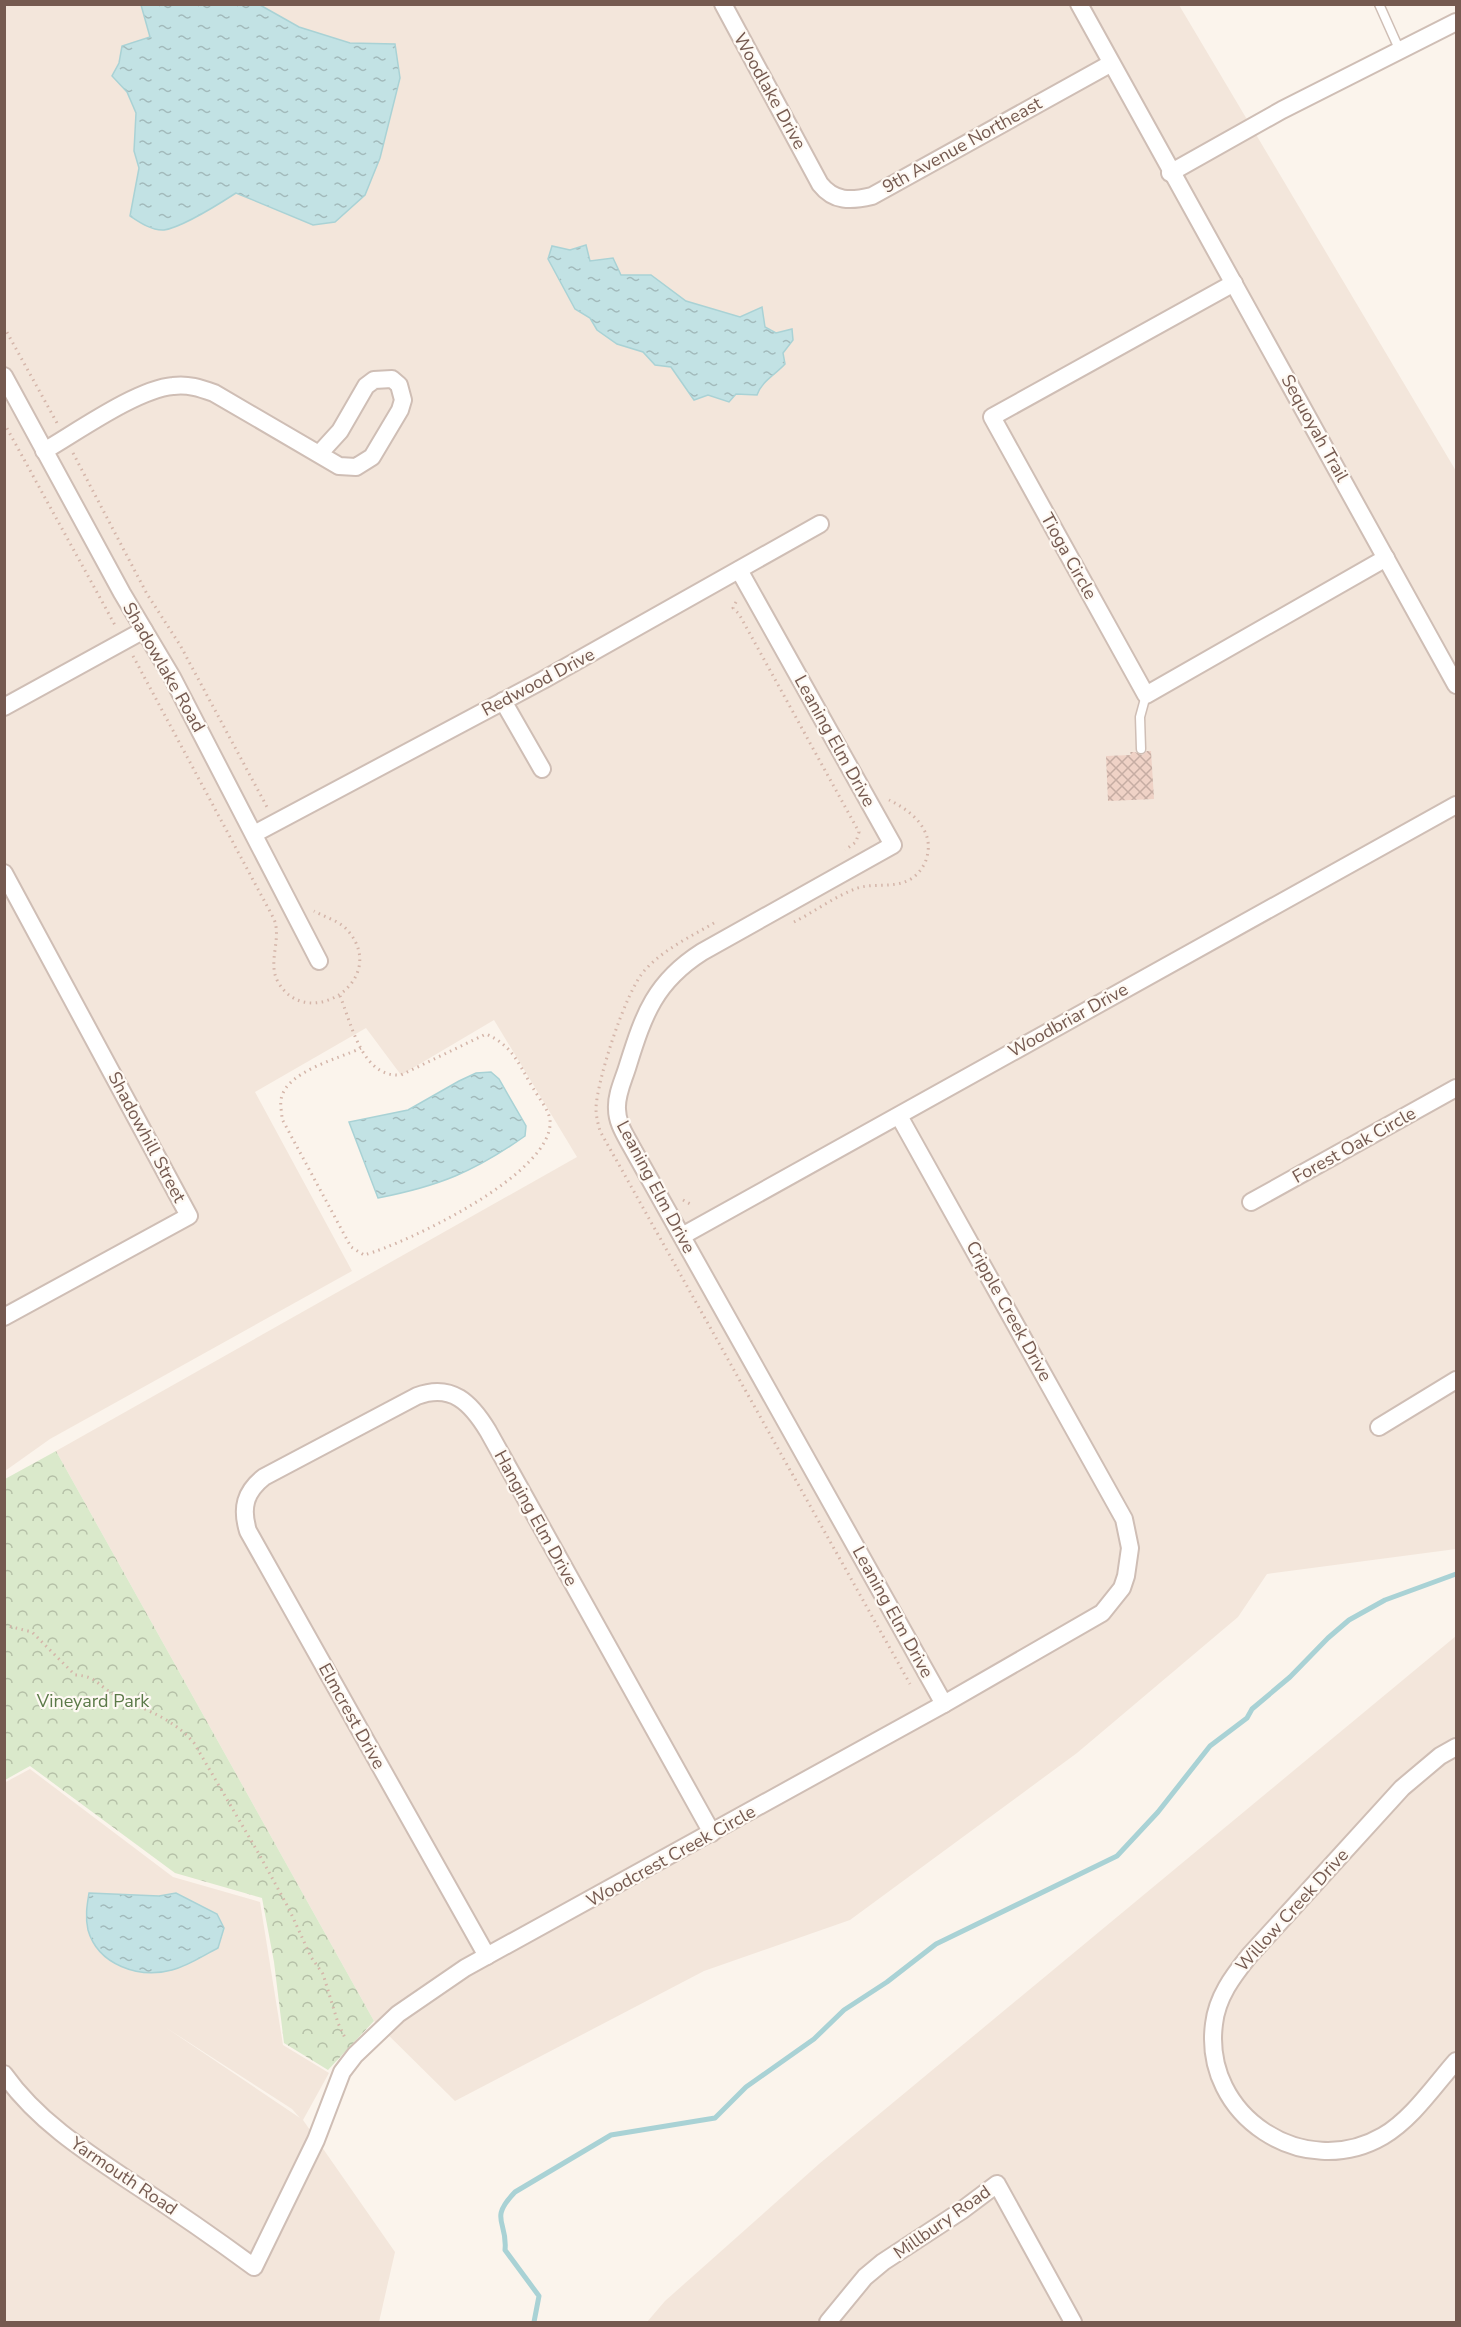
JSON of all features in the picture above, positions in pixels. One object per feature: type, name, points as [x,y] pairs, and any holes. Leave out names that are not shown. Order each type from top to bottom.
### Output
[{"type":"street","name":"Woodlake Drive","points":[[723,4],[817,178]]},
{"type":"street","name":"Sequoyah Trail","points":[[1079,4],[1170,173],[1234,283],[1386,558],[1451,664],[1456,685]]},
{"type":"street","points":[[1170,173],[1281,110],[1456,22]]},
{"type":"street","name":"9th Avenue Northeast","points":[[817,178],[826,192],[841,200],[872,196],[1110,64]]},
{"type":"street","name":"Tioga Circle","points":[[1146,695],[992,417],[1234,283]]},
{"type":"street","name":"Shadowlake Road","points":[[4,376],[172,677],[319,961]]},
{"type":"street","points":[[44,451],[153,390],[181,385],[194,386],[214,393],[319,454],[347,468],[366,463],[400,410],[403,400],[399,384],[392,379],[374,380],[366,386],[340,431],[319,454]]},
{"type":"street","name":"Redwood Drive","points":[[254,834],[503,701],[820,524]]},
{"type":"street","points":[[1146,695],[1386,558]]},
{"type":"street","name":"Leaning Elm Drive","points":[[740,570],[894,845],[684,964],[662,986],[647,1010],[618,1097],[617,1110],[622,1130],[944,1704]]},
{"type":"street","points":[[4,706],[144,630]]},
{"type":"street","points":[[503,701],[542,769]]},
{"type":"street","name":"Woodbriar Drive","points":[[682,1236],[1456,805]]},
{"type":"street","name":"Shadowhill Street","points":[[4,873],[189,1216],[4,1317]]},
{"type":"street","name":"Forest Oak Circle","points":[[1251,1202],[1456,1088]]},
{"type":"street","name":"Cripple Creek Drive","points":[[899,1116],[1119,1506]]},
{"type":"street","points":[[1379,1427],[1456,1380]]},
{"type":"street","name":"Hanging Elm Drive","points":[[264,1477],[417,1396],[438,1391],[460,1397],[479,1416],[488,1431],[712,1833]]},
{"type":"street","name":"Elmcrest Drive","points":[[264,1477],[247,1495],[244,1519],[248,1531],[487,1956]]},
{"type":"street","name":"Woodcrest Creek Circle","points":[[254,2267],[316,2140],[334,2087],[355,2055],[398,2014],[433,1988],[487,1956],[944,1704],[1102,1613],[1124,1582],[1130,1548],[1129,1534],[1119,1506]]},
{"type":"street","name":"Willow Creek Drive","points":[[1456,1747],[1440,1756],[1402,1788],[1248,1956],[1227,1984],[1214,2024],[1217,2067],[1239,2110],[1254,2126],[1270,2138],[1290,2145],[1331,2152],[1373,2141],[1397,2126],[1456,2061]]},
{"type":"street","name":"Yarmouth Road","points":[[4,2074],[26,2101],[72,2142],[208,2233],[254,2267]]},
{"type":"street","name":"Millbury Road","points":[[828,2322],[865,2277],[883,2262],[961,2211],[997,2184],[1073,2322]]},
{"type":"lane","points":[[1379,4],[1400,51]]},
{"type":"lane","points":[[1141,749],[1140,717],[1146,695]]},
{"type":"path","name":"Leaning Elm Drive","points":[[733,608],[739,614],[859,832],[856,842],[836,856]]},
{"type":"path","name":"Leaning Elm Drive","points":[[788,926],[855,889],[896,885],[919,873],[928,853],[928,837],[921,824],[906,808],[885,798]]},
{"type":"path","name":"Leaning Elm Drive","points":[[721,919],[660,955],[643,971],[630,993],[598,1087],[596,1110],[600,1131],[910,1684]]},
{"type":"path","points":[[340,996],[362,1047],[368,1061],[378,1071],[390,1076],[401,1075],[486,1034],[504,1042],[550,1119],[548,1138],[538,1154],[504,1185],[472,1205],[390,1247],[364,1254],[351,1248],[282,1119],[281,1098],[290,1082],[302,1073],[362,1047]]},
{"type":"path","name":"Leaning Elm Drive","points":[[679,1196],[692,1205]]},
{"type":"path","points":[[4,1625],[32,1632],[75,1675],[91,1676],[114,1695],[157,1713],[182,1729],[194,1743],[290,1909],[311,1957],[323,1974],[338,2023],[355,2055]]},
{"type":"shaded area","points":[[5,5],[1179,5],[1456,471],[1456,1549],[1267,1574],[1238,1617],[1077,1753],[850,1920],[704,1971],[455,2101],[374,2021],[56,1451],[577,1157],[494,1020],[401,1075],[366,1028],[255,1092],[352,1271],[50,1439],[5,1471]]},
{"type":"shaded area","points":[[1456,1636],[1456,2322],[647,2322],[665,2301],[819,2164]]},
{"type":"shaded area","points":[[30,1769],[173,1877],[260,1902],[283,2045],[329,2073],[303,2120],[395,2252],[379,2322],[5,2322],[4,1783]],"holes":[[[165,2027],[292,2109],[300,2118]]]},
{"type":"green space","name":"Vineyard Park","points":[[56,1451],[374,2021],[328,2070],[284,2043],[274,1962],[262,1898],[175,1873],[30,1766],[5,1780],[5,1479]]},
{"type":"water","points":[[141,5],[260,5],[299,27],[350,43],[395,44],[400,78],[380,158],[365,195],[335,222],[313,225],[236,193],[181,225],[164,230],[146,226],[130,216],[139,168],[134,151],[136,113],[127,92],[112,76],[119,63],[122,46],[150,37]]},
{"type":"water","points":[[586,245],[590,261],[613,258],[621,275],[651,275],[686,301],[740,317],[762,307],[765,327],[776,333],[792,329],[793,340],[783,353],[785,364],[765,382],[757,395],[736,394],[729,402],[708,395],[694,400],[671,367],[655,365],[643,352],[617,344],[597,330],[590,318],[575,309],[548,259],[552,246],[570,250]]},
{"type":"water","points":[[491,1072],[499,1079],[526,1126],[525,1136],[507,1149],[455,1176],[438,1183],[378,1198],[349,1122],[408,1110],[476,1073]]},
{"type":"water","points":[[89,1893],[159,1896],[176,1893],[217,1914],[224,1928],[218,1948],[172,1970],[146,1972],[134,1971],[121,1966],[110,1960],[93,1942],[87,1920]]},
{"type":"building","points":[[1151,751],[1154,799],[1108,801],[1106,756],[1131,755],[1130,752],[1142,755]]},
{"type":"waterway","points":[[534,2322],[539,2296],[505,2250],[501,2221],[502,2209],[515,2192],[611,2135],[715,2118],[746,2087],[814,2039],[844,2010],[887,1982],[936,1944],[1117,1856],[1158,1812],[1210,1746],[1247,1718],[1252,1709],[1290,1677],[1349,1620],[1385,1600],[1456,1574]]}]
